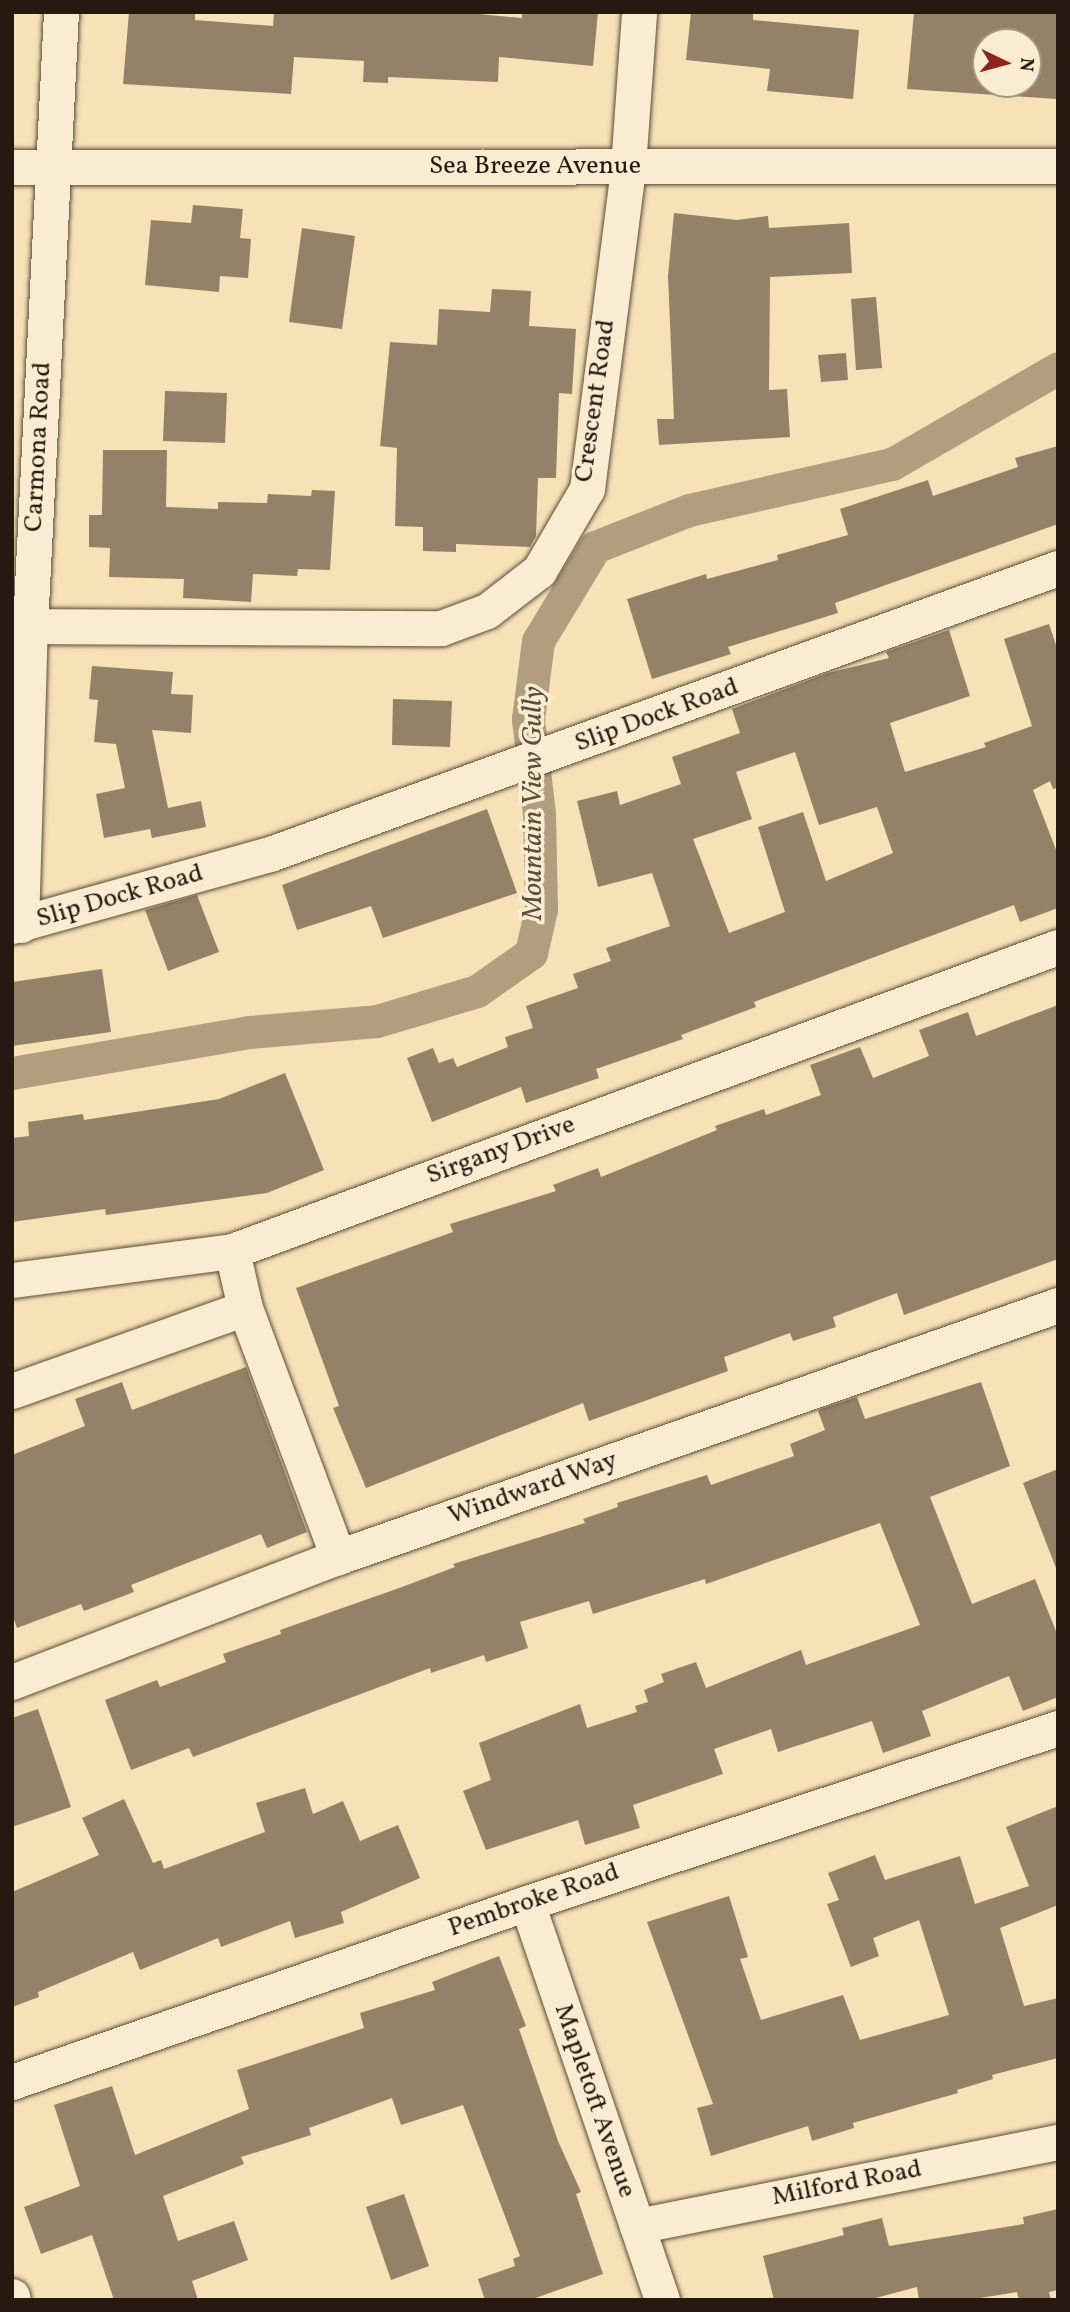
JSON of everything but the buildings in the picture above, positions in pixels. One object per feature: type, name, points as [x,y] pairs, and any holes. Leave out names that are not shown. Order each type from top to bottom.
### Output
[{"type":"street","name":"Carmona Road","points":[[17,926],[21,626],[61,12]]},
{"type":"street","name":"Crescent Road","points":[[21,626],[441,628],[487,611],[539,571],[587,489],[628,167],[639,12]]},
{"type":"street","name":"Sea Breeze Avenue","points":[[12,167],[1058,166]]},
{"type":"street","name":"Slip Dock Road","points":[[17,926],[270,854],[571,748],[1058,568]]},
{"type":"street","name":"Sirgany Drive","points":[[12,1280],[232,1251],[1058,947]]},
{"type":"street","points":[[232,1251],[245,1308],[338,1557]]},
{"type":"street","name":"Windward Way","points":[[12,1682],[338,1557],[1058,1306]]},
{"type":"street","points":[[12,1391],[245,1308]]},
{"type":"street","name":"Pembroke Road","points":[[12,2082],[527,1903],[1058,1728]]},
{"type":"street","name":"Mapletoft Avenue","points":[[527,1903],[662,2300]]},
{"type":"street","name":"Milford Road","points":[[637,2226],[1058,2142]]},
{"type":"waterway","name":"Mountain View Gully","points":[[12,1073],[249,1032],[377,1021],[477,991],[531,953],[541,909],[539,814],[528,719],[538,641],[595,547],[689,510],[892,464],[1058,368]]}]
